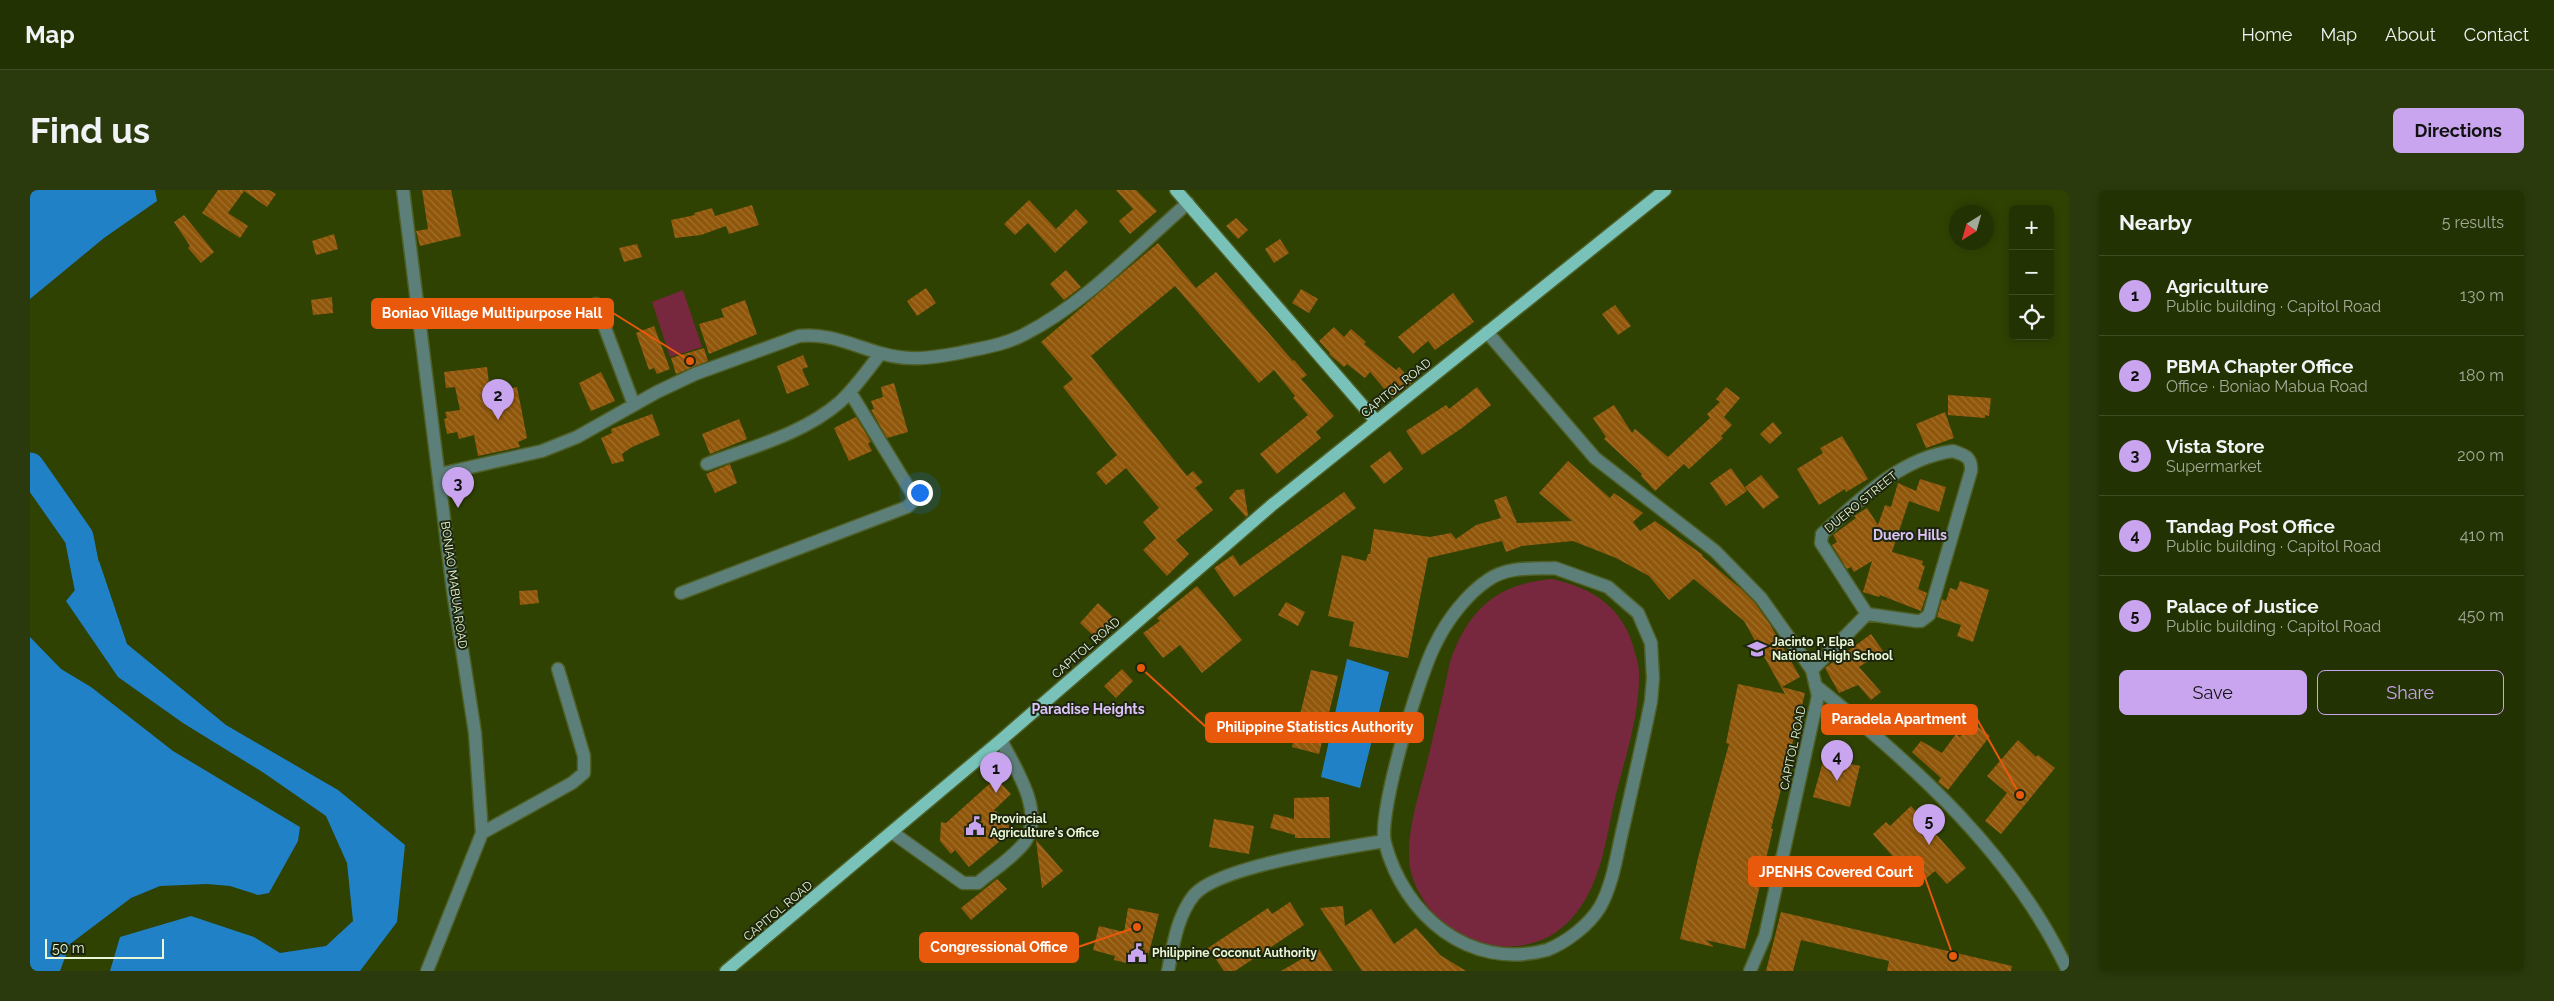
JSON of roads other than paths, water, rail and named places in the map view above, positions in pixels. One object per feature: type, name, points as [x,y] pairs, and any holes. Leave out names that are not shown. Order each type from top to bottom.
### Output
[{"type":"main road","points":[[1176,190],[1376,422]]},
{"type":"main road","points":[[1488,332],[1665,190]]},
{"type":"main road","name":"CAPITOL ROAD","points":[[726,971],[1002,740],[1202,563],[1488,332]]},
{"type":"street","name":"BONIAO MABUA ROAD","points":[[404,190],[453,591],[476,733],[482,833],[427,971]]},
{"type":"street","points":[[440,474],[542,451],[577,437],[657,392],[695,374],[800,336],[816,334],[831,337],[880,354],[911,358],[944,356],[993,346],[1024,335],[1060,314],[1188,203]]},
{"type":"street","points":[[596,304],[634,406]]},
{"type":"street","name":"CAPITOL ROAD","points":[[1488,332],[1595,458],[1714,551],[1761,598],[1812,670],[1818,696],[1766,936],[1750,971]]},
{"type":"street","points":[[707,464],[802,427],[824,414],[850,392],[880,354]]},
{"type":"street","points":[[681,593],[907,507],[912,502],[913,495],[850,392]]},
{"type":"street","name":"DUERO STREET","points":[[1953,451],[1967,456],[1972,462],[1971,472],[1929,614],[1921,621],[1916,621],[1868,614],[1821,543],[1822,534],[1890,476],[1918,460],[1953,451]]},
{"type":"street","points":[[1555,568],[1608,587],[1638,613],[1651,643],[1653,678],[1651,701],[1613,873],[1600,907],[1582,928],[1557,946],[1533,955],[1500,958],[1469,951],[1449,940],[1427,921],[1395,871],[1384,841],[1386,812],[1415,696],[1432,652],[1453,615],[1482,586],[1508,570],[1555,568]]},
{"type":"street","points":[[1812,670],[1868,614]]},
{"type":"street","points":[[482,833],[572,783],[584,773],[584,756],[558,669]]},
{"type":"street","points":[[1816,686],[1875,734],[1945,801],[2000,861],[2052,936],[2068,971]]},
{"type":"street","points":[[893,833],[963,883],[978,883],[1014,853],[1029,833],[1030,807],[1020,776],[1002,740]]},
{"type":"street","points":[[1168,971],[1178,927],[1194,895],[1220,878],[1266,865],[1384,841]]},
{"type":"water","points":[[30,190],[155,190],[157,201],[104,238],[30,299]]},
{"type":"water","points":[[99,561],[127,644],[226,725],[338,790],[405,845],[397,922],[360,971],[110,971],[120,937],[191,916],[254,937],[280,953],[326,946],[353,921],[347,863],[326,816],[264,773],[183,723],[118,677],[66,601]]},
{"type":"water","points":[[30,637],[61,669],[91,687],[173,751],[300,827],[298,841],[269,893],[258,895],[230,886],[207,884],[160,886],[131,898],[70,944],[60,971],[30,971]]},
{"type":"water","points":[[1347,659],[1389,672],[1360,788],[1321,777]]},
{"type":"waterway","points":[[30,467],[79,537],[94,613]]},
{"type":"place","name":"Boniao Village Multipurpose Hall","points":[[690,361]]},
{"type":"place","name":"PBMA Chapter Office","points":[[498,420]]},
{"type":"place","name":"Vista Store","points":[[458,508]]},
{"type":"place","name":"Jacinto P. Elpa National High School","points":[[1757,649]]},
{"type":"place","name":"Philippine Statistics Authority","points":[[1141,668]]},
{"type":"place","name":"Tandag Post Office","points":[[1837,781]]},
{"type":"place","name":"Agriculture","points":[[996,793]]},
{"type":"place","name":"Paradela Apartment","points":[[2020,795]]},
{"type":"place","name":"Provincial Agriculture's Office","points":[[975,826]]},
{"type":"place","name":"Palace of Justice","points":[[1929,845]]},
{"type":"place","name":"Congressional Office","points":[[1137,927]]},
{"type":"place","name":"Philippine Coconut Authority","points":[[1137,953]]},
{"type":"place","name":"JPENHS Covered Court","points":[[1953,956]]},
{"type":"district","name":"Duero Hills","points":[[1910,535]]},
{"type":"district","name":"Paradise Heights","points":[[1088,709]]}]
